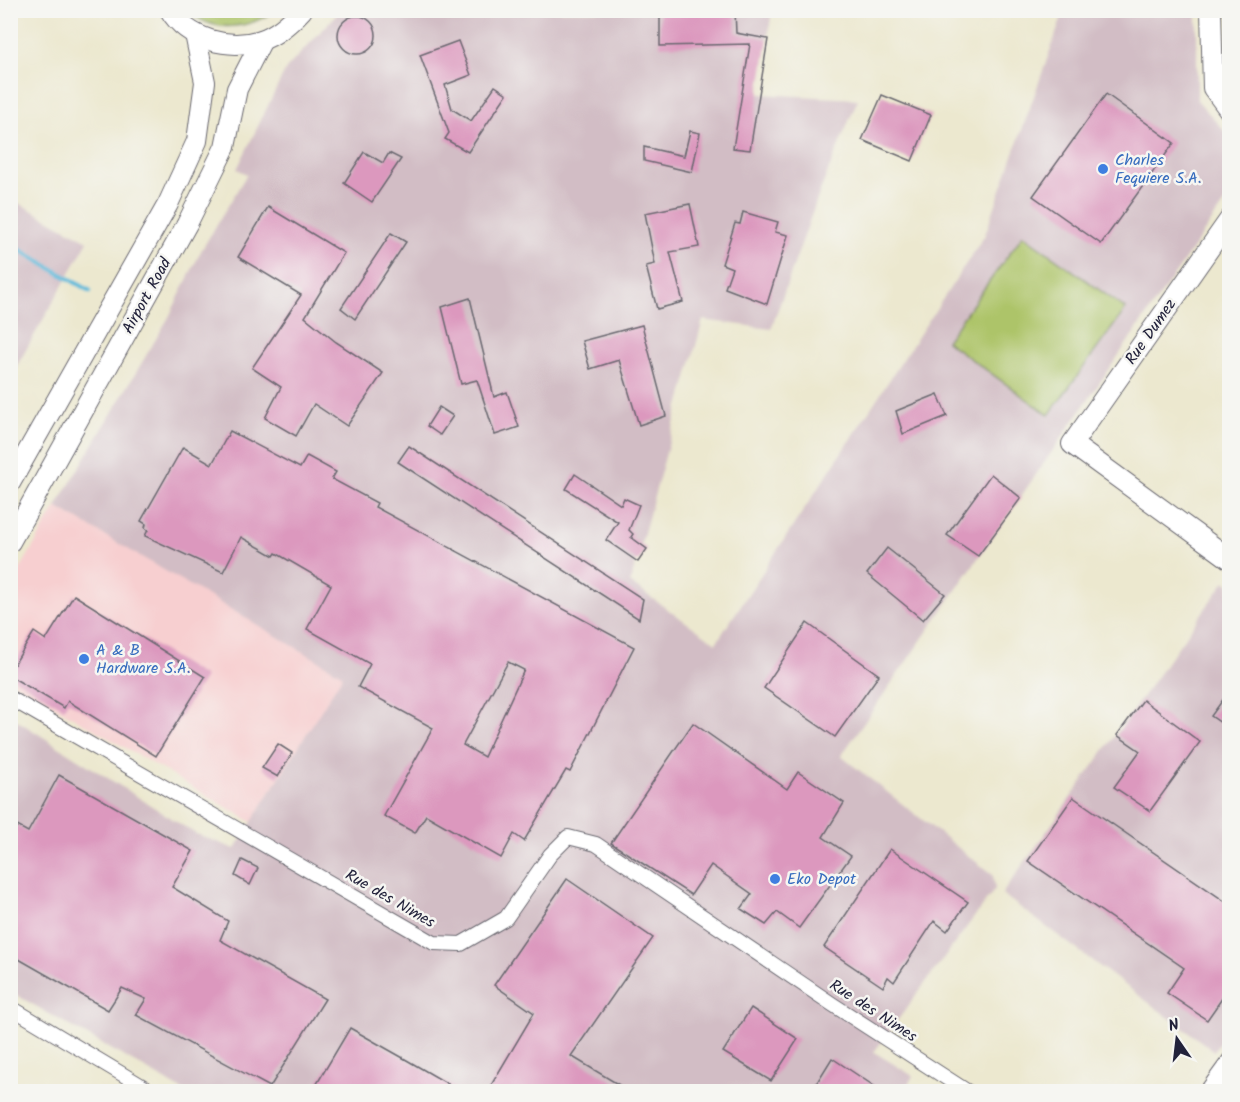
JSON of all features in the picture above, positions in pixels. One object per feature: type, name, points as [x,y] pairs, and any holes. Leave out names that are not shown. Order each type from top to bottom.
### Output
[{"type":"main road","points":[[170,10],[174,18],[195,34],[217,43],[240,45],[262,40],[284,28],[302,10]]},
{"type":"main road","points":[[1211,10],[1214,88],[1230,111]]},
{"type":"main road","name":"Airport Road","points":[[10,483],[168,204],[197,141],[205,82],[195,34]]},
{"type":"main road","name":"Airport Road","points":[[10,542],[187,224],[225,147],[237,89],[262,40]]},
{"type":"main road","name":"Rue Dumez","points":[[1230,219],[1072,444],[1230,560]]},
{"type":"street","name":"Rue des Nimes","points":[[10,698],[434,944],[461,944],[506,918],[550,855],[568,837],[596,844],[815,993],[968,1092]]},
{"type":"street","points":[[10,1007],[152,1092]]},
{"type":"street","points":[[1206,1092],[1230,1059]]},
{"type":"street","points":[[1215,1080],[1230,1088]]},
{"type":"shaded area","points":[[340,11],[772,11],[759,94],[858,99],[820,191],[771,329],[703,320],[630,583],[716,643],[985,235],[1064,11],[1197,11],[1197,100],[1229,136],[1229,196],[841,756],[993,875],[995,889],[874,1052],[913,1076],[904,1091],[184,1091],[11,992],[10,716],[196,834],[235,849],[343,675],[56,507],[169,317],[201,251],[247,174],[237,169],[286,69]]},
{"type":"shaded area","points":[[11,199],[88,241],[11,376]]},
{"type":"shaded area","points":[[56,507],[344,674],[252,822],[11,681],[11,585]]},
{"type":"shaded area","points":[[1225,581],[1229,585],[1230,1028],[1214,1051],[1002,894]]},
{"type":"green space","points":[[188,11],[275,11],[254,22],[220,26],[198,18]]},
{"type":"green space","points":[[1023,235],[1126,309],[1049,415],[946,341]]},
{"type":"building","points":[[660,10],[735,10],[736,33],[768,39],[750,150],[733,148],[750,44],[660,46]]},
{"type":"building","points":[[357,16],[371,21],[376,35],[371,49],[357,54],[343,49],[338,35],[343,21]]},
{"type":"building","points":[[458,41],[471,75],[445,85],[452,109],[471,121],[495,86],[507,94],[468,152],[445,139],[449,133],[420,55]]},
{"type":"building","name":"Charles Fequiere S.A.","points":[[1106,94],[1174,143],[1101,244],[1033,196]]},
{"type":"building","points":[[882,95],[931,115],[912,161],[862,140]]},
{"type":"building","points":[[690,131],[700,133],[692,172],[644,161],[644,147],[684,156]]},
{"type":"building","points":[[364,152],[383,163],[389,153],[401,159],[372,202],[344,183]]},
{"type":"building","points":[[690,204],[699,247],[670,252],[683,302],[657,309],[646,266],[655,264],[645,213]]},
{"type":"building","points":[[268,207],[344,253],[305,317],[336,342],[383,373],[347,426],[314,404],[296,436],[265,418],[281,387],[252,368],[301,295],[238,257]]},
{"type":"building","points":[[743,212],[778,222],[775,232],[788,235],[767,304],[725,288],[732,268],[722,264],[735,223],[740,224]]},
{"type":"building","points":[[391,233],[406,242],[355,319],[341,308]]},
{"type":"building","points":[[470,298],[494,397],[507,392],[519,427],[495,435],[477,380],[461,384],[442,307]]},
{"type":"building","points":[[642,325],[666,416],[639,425],[619,360],[590,369],[582,341]]},
{"type":"building","points":[[938,394],[947,416],[903,434],[896,411]]},
{"type":"building","points":[[439,407],[453,416],[440,435],[427,426]]},
{"type":"building","points":[[230,431],[300,468],[307,456],[336,472],[332,479],[377,503],[375,507],[634,647],[570,772],[566,770],[524,841],[514,834],[501,858],[426,815],[415,833],[384,816],[433,728],[358,687],[370,664],[307,629],[331,585],[276,553],[274,556],[241,537],[223,572],[145,536],[148,530],[145,528],[146,524],[141,521],[183,447],[212,464]],"holes":[[[508,662],[524,670],[484,757],[463,745]]]},
{"type":"building","points":[[409,446],[643,599],[639,619],[398,462]]},
{"type":"building","points":[[575,474],[621,505],[624,498],[639,505],[629,530],[633,534],[631,537],[647,549],[638,562],[606,540],[618,522],[566,489]]},
{"type":"building","points":[[991,474],[1021,498],[978,556],[947,535]]},
{"type":"building","points":[[887,548],[945,594],[923,620],[867,574]]},
{"type":"building","name":"A & B Hardware S.A.","points":[[74,595],[205,677],[156,756],[68,701],[64,708],[10,676],[10,671],[34,632],[46,640]]},
{"type":"building","points":[[807,623],[879,675],[835,737],[764,688]]},
{"type":"building","points":[[1230,690],[1230,729],[1211,716]]},
{"type":"building","points":[[1143,700],[1200,742],[1150,811],[1114,787],[1140,751],[1117,735]]},
{"type":"building","points":[[693,723],[787,789],[798,772],[844,803],[823,837],[851,856],[799,928],[777,912],[766,925],[741,909],[752,894],[711,865],[691,895],[611,843]]},
{"type":"building","points":[[278,744],[292,753],[278,777],[262,768]]},
{"type":"building","points":[[59,775],[193,851],[172,887],[228,921],[220,940],[325,999],[270,1087],[136,1015],[146,999],[122,988],[108,1010],[10,954],[10,822],[28,832]]},
{"type":"building","points":[[1073,797],[1230,905],[1230,970],[1225,978],[1230,982],[1230,987],[1207,1020],[1167,993],[1184,968],[1028,861]]},
{"type":"building","points":[[890,849],[968,902],[947,931],[934,921],[894,982],[888,977],[883,987],[824,947]]},
{"type":"building","points":[[242,860],[258,868],[250,885],[235,876]]},
{"type":"building","points":[[567,879],[653,938],[571,1056],[631,1092],[487,1092],[534,1013],[494,985]]},
{"type":"building","points":[[751,1008],[798,1039],[771,1081],[723,1052]]},
{"type":"building","points":[[350,1028],[405,1059],[462,1092],[312,1092]]},
{"type":"building","points":[[832,1058],[883,1092],[811,1092]]},
{"type":"waterway","points":[[10,244],[90,291]]},
{"type":"place","name":"Charles Fequiere S.A.","points":[[1103,169]]},
{"type":"place","name":"A & B Hardware S.A.","points":[[84,659]]},
{"type":"place","name":"Eko Depot","points":[[775,879]]}]
